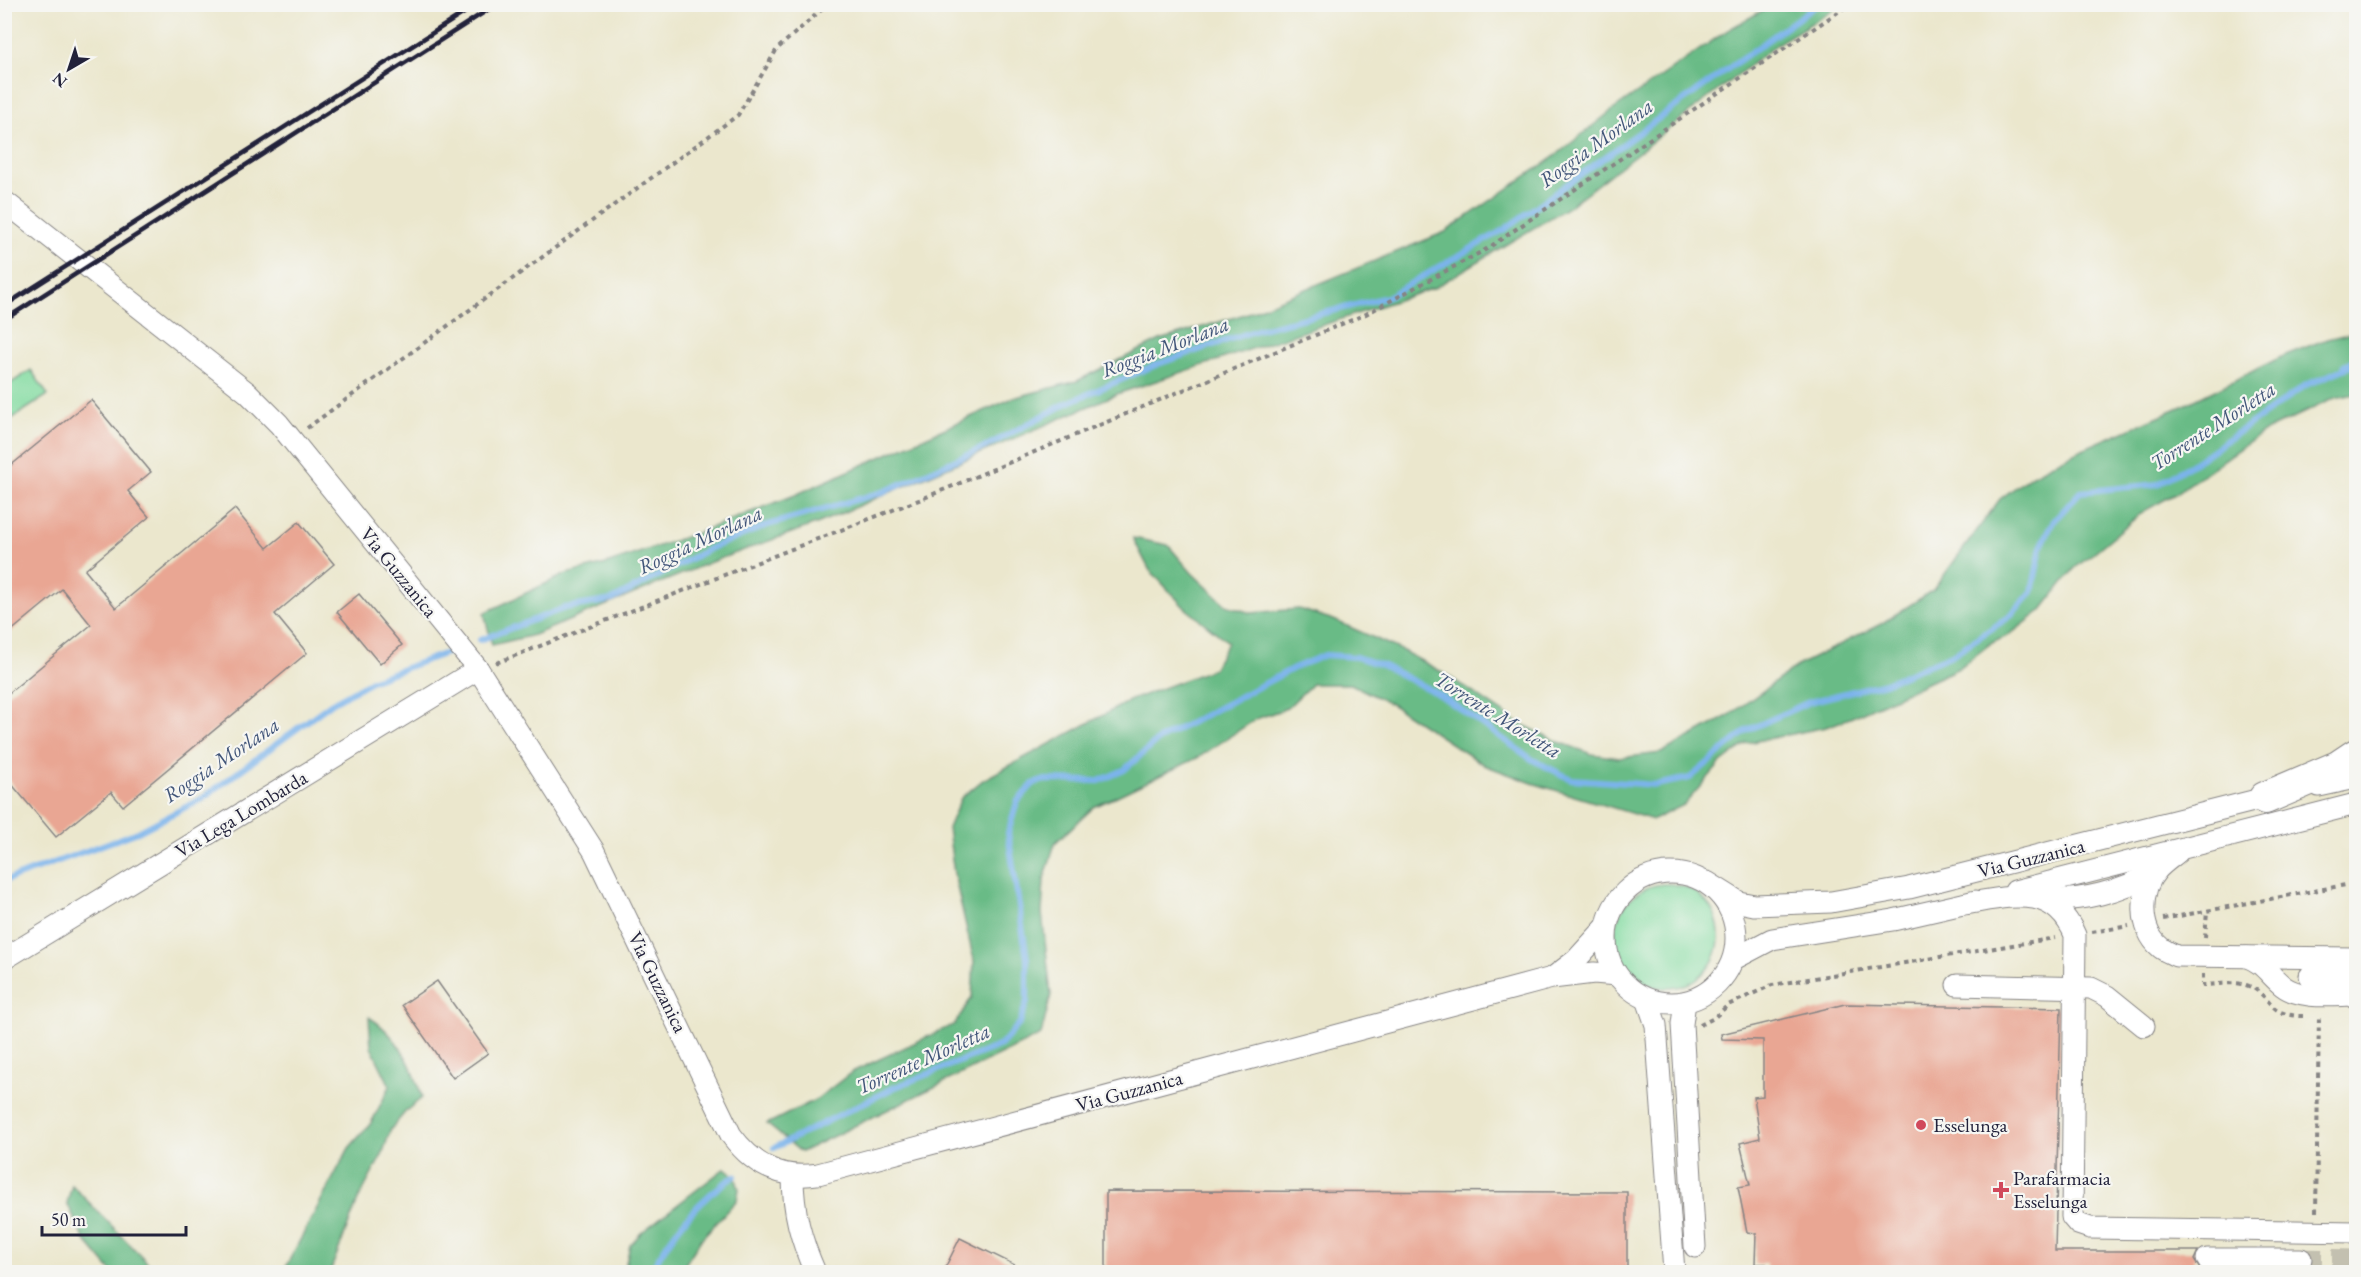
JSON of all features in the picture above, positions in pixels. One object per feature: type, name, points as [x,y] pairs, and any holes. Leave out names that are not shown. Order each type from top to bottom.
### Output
[{"type":"highway","points":[[2265,798],[2338,767],[2356,755]]},
{"type":"street","name":"Via Guzzanica","points":[[4,201],[248,393],[291,440],[478,669],[594,850],[731,1135],[745,1152],[764,1167],[793,1176],[818,1174],[1552,978],[1593,973],[1617,975]]},
{"type":"street","name":"Via Lega Lombarda","points":[[4,959],[478,669]]},
{"type":"street","name":"Via Guzzanica","points":[[1552,978],[1576,960],[1606,927],[1613,907],[1626,890],[1644,878],[1665,872],[1687,874],[1707,882],[1739,902],[1754,905],[1831,902],[1909,888],[2177,823],[2265,798],[2356,778]]},
{"type":"street","name":"Via Guzzanica","points":[[1734,959],[1772,939],[1893,920],[1964,904],[2356,804]]},
{"type":"street","points":[[1964,904],[2013,896],[2064,901],[2138,883],[2184,848]]},
{"type":"street","points":[[2156,871],[2148,885],[2145,923],[2151,937],[2161,948],[2176,956],[2356,958]]},
{"type":"street","points":[[1606,927],[1610,960],[1617,975],[1630,989],[1647,999],[1665,1003],[1684,1002],[1697,998],[1720,983],[1734,959],[1737,938],[1733,916],[1723,897],[1707,882]]},
{"type":"street","points":[[2038,898],[2055,906],[2067,918],[2074,935],[2072,1217],[2078,1224],[2090,1228],[2356,1232]]},
{"type":"street","points":[[2246,957],[2267,967],[2283,986],[2295,992],[2356,995]]},
{"type":"street","points":[[2310,976],[2356,976]]},
{"type":"street","points":[[1957,986],[2091,988],[2107,996],[2144,1026]]},
{"type":"street","points":[[1647,999],[1656,1025],[1674,1272]]},
{"type":"street","points":[[1684,1002],[1682,1024],[1695,1247]]},
{"type":"street","points":[[793,1176],[794,1210],[798,1228],[816,1272]]},
{"type":"street","points":[[2207,1259],[2301,1259]]},
{"type":"path","points":[[291,440],[738,115],[777,49],[828,4]]},
{"type":"path","points":[[478,669],[924,498],[1366,314],[1485,250],[1850,4]]},
{"type":"path","points":[[1682,1024],[1703,1024],[1728,1005],[1772,985],[2145,923],[2356,883]]},
{"type":"path","points":[[2203,985],[2244,985],[2254,989],[2277,1012],[2285,1016],[2320,1016],[2315,1231]]},
{"type":"green space","points":[[1772,5],[1842,5],[1780,42],[1567,208],[1434,288],[1117,394],[819,523],[711,562],[534,635],[492,645],[484,613],[566,574],[606,564],[697,533],[795,495],[1013,398],[1077,381],[1160,340],[1245,314],[1445,232],[1555,156],[1610,112],[1728,30]]},
{"type":"green space","points":[[2356,332],[2356,394],[2335,398],[2267,430],[2175,494],[2144,511],[2074,569],[2041,611],[2009,635],[1990,644],[1959,668],[1850,718],[1826,727],[1747,743],[1721,763],[1684,805],[1653,820],[1532,783],[1484,765],[1391,704],[1351,684],[1312,684],[1287,708],[1256,719],[1199,757],[1094,807],[1055,843],[1044,880],[1042,913],[1051,995],[1041,1035],[801,1152],[767,1124],[817,1099],[852,1072],[955,1024],[972,997],[974,961],[954,874],[948,828],[961,798],[983,780],[1131,700],[1213,669],[1228,642],[1185,608],[1149,569],[1133,538],[1168,545],[1192,573],[1226,605],[1251,613],[1299,609],[1334,620],[1401,650],[1442,672],[1517,722],[1559,742],[1592,754],[1619,758],[1661,753],[1728,716],[1799,665],[1881,624],[1933,590],[2000,499],[2032,475],[2078,451],[2189,403],[2283,356],[2327,339]]},
{"type":"green space","points":[[31,370],[48,395],[5,423],[5,387]]},
{"type":"green space","points":[[1667,884],[1687,888],[1696,893],[1710,907],[1715,916],[1719,936],[1715,956],[1710,965],[1696,979],[1687,984],[1667,988],[1647,984],[1638,979],[1624,965],[1619,956],[1615,936],[1619,916],[1624,907],[1638,893],[1647,888]]},
{"type":"green space","points":[[369,1017],[388,1032],[403,1052],[422,1098],[407,1110],[391,1129],[382,1155],[358,1200],[330,1272],[283,1272],[349,1148],[371,1123],[390,1086],[371,1047]]},
{"type":"green space","points":[[725,1168],[735,1176],[739,1189],[737,1200],[702,1238],[680,1272],[624,1272],[630,1245],[642,1232]]},
{"type":"green space","points":[[72,1185],[148,1263],[161,1272],[112,1272],[84,1239],[67,1203]]},
{"type":"building","points":[[91,400],[151,472],[128,491],[149,517],[85,570],[116,608],[235,509],[267,548],[299,522],[334,564],[275,614],[307,653],[123,806],[111,792],[56,837],[4,775],[4,697],[91,625],[62,589],[4,637],[4,471]]},
{"type":"building","points":[[359,594],[402,645],[380,664],[337,612]]},
{"type":"building","points":[[437,981],[488,1053],[453,1078],[402,1005]]},
{"type":"building","points":[[1845,1004],[2061,1008],[2055,1251],[2198,1251],[2194,1260],[2202,1272],[1766,1272],[1766,1264],[1755,1264],[1756,1233],[1747,1232],[1738,1187],[1750,1185],[1740,1143],[1760,1138],[1754,1097],[1763,1096],[1763,1040],[1722,1039],[1721,1034]]},
{"type":"building","points":[[1106,1191],[1627,1192],[1627,1272],[1106,1272]]},
{"type":"building","points":[[960,1238],[1029,1272],[943,1272]]},
{"type":"waterway","name":"Roggia Morlana","points":[[480,640],[565,608],[612,600],[709,549],[768,525],[883,492],[985,447],[1067,403],[1158,364],[1257,330],[1387,297],[1505,229],[1818,4]]},
{"type":"waterway","points":[[2344,365],[2356,359]]},
{"type":"waterway","name":"Torrente Morletta","points":[[774,1148],[893,1088],[1001,1045],[1020,1023],[1027,1001],[1027,959],[1008,833],[1017,802],[1033,784],[1045,780],[1099,781],[1124,770],[1158,740],[1294,668],[1325,655],[1356,657],[1384,666],[1440,695],[1533,760],[1571,779],[1656,785],[1690,778],[1746,731],[1809,702],[1885,683],[1952,655],[2009,617],[2032,592],[2041,547],[2053,522],[2080,492],[2158,484],[2191,465],[2306,385],[2356,364]]},
{"type":"waterway","name":"Roggia Morlana","points":[[4,881],[138,832],[203,798],[332,703],[373,680],[449,652]]},
{"type":"waterway","name":"Torrente Morletta","points":[[650,1272],[686,1218],[709,1195],[735,1176]]},
{"type":"tunnel","points":[[2301,1259],[2356,1260]]},
{"type":"railway","points":[[4,306],[478,4]]},
{"type":"railway","points":[[4,320],[497,4]]},
{"type":"place","name":"Esselunga","points":[[1921,1125]]},
{"type":"place","name":"Parafarmacia Esselunga","points":[[2001,1190]]}]
